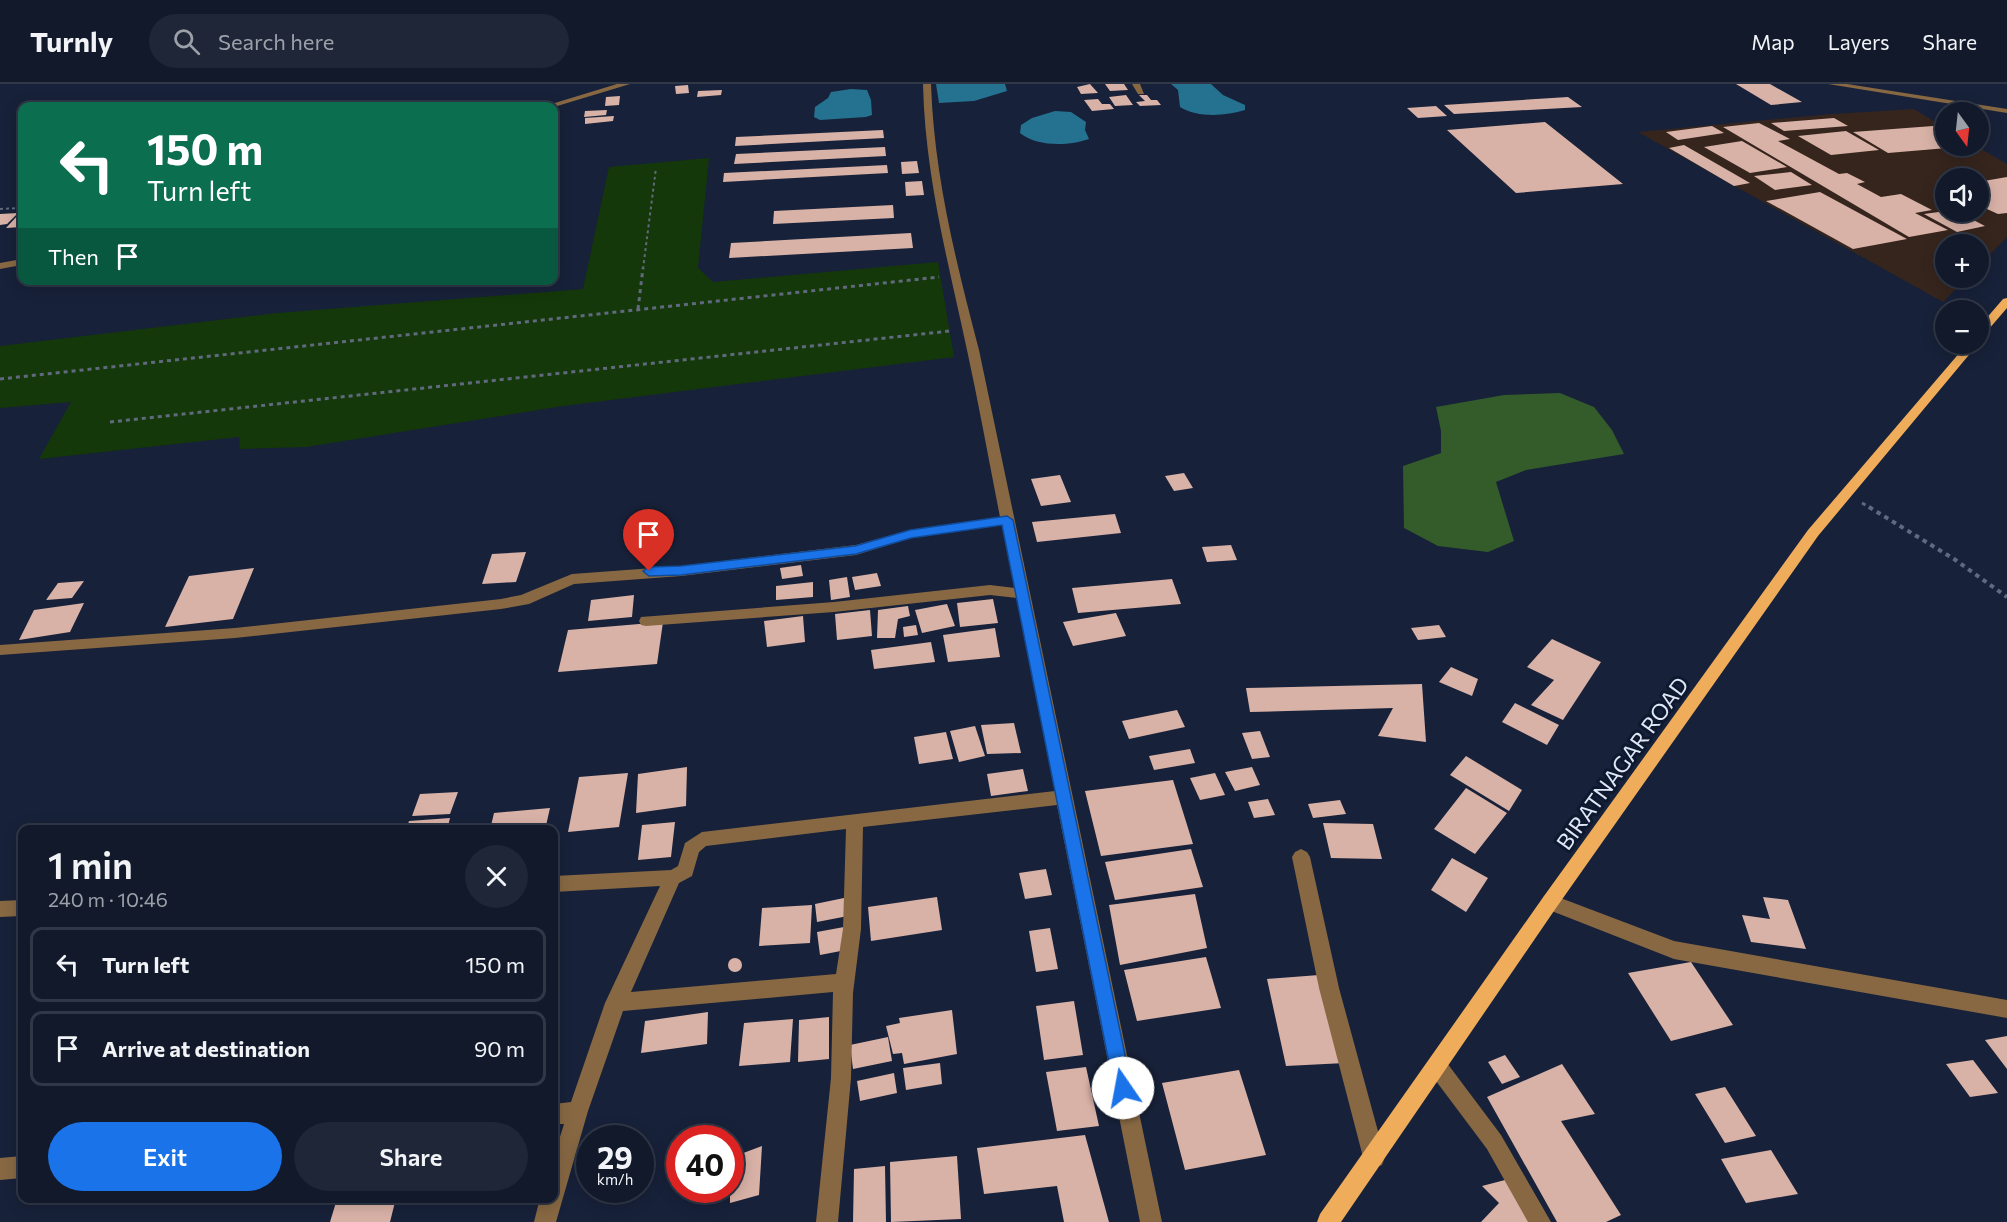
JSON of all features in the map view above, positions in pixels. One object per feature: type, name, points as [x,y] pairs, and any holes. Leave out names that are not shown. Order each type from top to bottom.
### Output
[{"type":"main road","points":[[1989,322],[2007,301]]},
{"type":"main road","name":"BIRATNAGAR ROAD","points":[[1328,1222],[1550,902],[1813,533],[1964,354]]},
{"type":"street","points":[[558,103],[626,84]]},
{"type":"street","points":[[927,84],[941,215],[968,329],[1151,1222]]},
{"type":"street","points":[[1136,84],[1141,92]]},
{"type":"street","points":[[1832,84],[2007,111]]},
{"type":"street","points":[[0,266],[18,263]]},
{"type":"street","points":[[0,651],[235,633],[501,604],[524,600],[572,579],[681,571],[856,550],[910,534],[1007,520]]},
{"type":"street","points":[[646,621],[834,608],[990,590],[1022,594]]},
{"type":"street","points":[[558,884],[674,878],[686,872],[691,848],[702,839],[1064,798]]},
{"type":"street","points":[[827,1222],[841,1077],[845,982],[852,929],[855,821]]},
{"type":"street","points":[[1301,857],[1329,988],[1374,1157]]},
{"type":"street","points":[[558,1177],[576,1112],[615,1004],[642,940],[674,878]]},
{"type":"street","points":[[1550,902],[1674,950],[2007,1009]]},
{"type":"street","points":[[0,909],[18,908]]},
{"type":"street","points":[[615,1004],[845,982]]},
{"type":"street","points":[[1437,1066],[1494,1142],[1540,1222]]},
{"type":"street","points":[[558,1114],[576,1112]]},
{"type":"street","points":[[0,1169],[18,1167]]},
{"type":"street","points":[[545,1222],[551,1203]]},
{"type":"path","points":[[638,309],[656,168]]},
{"type":"path","points":[[0,209],[18,208]]},
{"type":"path","points":[[0,379],[913,278],[956,278]]},
{"type":"path","points":[[110,422],[968,329]]},
{"type":"path","points":[[1847,494],[1954,559],[2007,597]]},
{"type":"shaded area","points":[[1914,109],[1935,122],[1935,156],[1989,156],[1989,154],[2007,164],[2007,237],[1989,256],[1989,234],[1935,234],[1935,288],[1957,288],[1945,300],[1939,300],[1638,132],[1832,114]]},
{"type":"green space","points":[[709,158],[698,268],[713,282],[938,262],[954,357],[563,406],[306,447],[240,449],[239,437],[39,459],[71,402],[0,408],[0,346],[278,313],[583,289],[609,167]]},
{"type":"green space","points":[[1560,393],[1594,407],[1612,430],[1624,454],[1526,470],[1496,482],[1514,541],[1488,552],[1438,546],[1404,528],[1403,466],[1441,453],[1441,431],[1436,407],[1504,395]]},
{"type":"water","points":[[936,84],[1005,84],[1007,91],[974,101],[939,103]]},
{"type":"water","points":[[1171,84],[1211,84],[1223,95],[1245,105],[1245,110],[1212,115],[1187,111],[1180,107],[1178,90]]},
{"type":"water","points":[[851,89],[867,90],[871,100],[872,115],[820,120],[814,117],[815,107],[828,98],[831,92]]},
{"type":"water","points":[[1055,111],[1071,112],[1086,122],[1085,130],[1089,139],[1053,144],[1035,141],[1020,133],[1021,125],[1032,118]]},
{"type":"building","points":[[1090,84],[1098,93],[1081,94],[1077,87]]},
{"type":"building","points":[[1105,84],[1124,84],[1128,90],[1110,91]]},
{"type":"building","points":[[1736,84],[1770,84],[1802,102],[1771,105]]},
{"type":"building","points":[[688,85],[689,93],[676,94],[675,86]]},
{"type":"building","points":[[722,90],[721,95],[697,97],[698,91]]},
{"type":"building","points":[[1126,95],[1133,105],[1115,106],[1109,97]]},
{"type":"building","points":[[1139,95],[1147,95],[1161,105],[1140,106],[1136,102],[1145,101]]},
{"type":"building","points":[[620,96],[619,105],[605,106],[606,97]]},
{"type":"building","points":[[1568,97],[1582,107],[1454,114],[1444,105]]},
{"type":"building","points":[[1098,99],[1102,104],[1110,104],[1114,109],[1092,111],[1084,100]]},
{"type":"building","points":[[1436,106],[1447,116],[1418,118],[1407,108]]},
{"type":"building","points":[[607,110],[606,115],[584,117],[585,111]]},
{"type":"building","points":[[614,116],[613,121],[585,124],[585,118]]},
{"type":"building","points":[[1834,118],[1848,126],[1784,131],[1771,123]]},
{"type":"building","points":[[1545,122],[1623,184],[1516,193],[1447,130]]},
{"type":"building","points":[[1759,123],[1790,139],[1778,141],[1839,174],[1847,173],[1865,182],[1857,184],[1881,197],[1901,194],[1932,210],[1915,213],[1948,230],[1909,237],[1723,127]]},
{"type":"building","points":[[1712,126],[1724,133],[1678,140],[1666,132]]},
{"type":"building","points":[[1933,126],[1935,127],[1935,149],[1888,153],[1853,132]]},
{"type":"building","points":[[883,130],[884,138],[735,146],[736,137]]},
{"type":"building","points":[[1846,131],[1879,150],[1831,155],[1798,136]]},
{"type":"building","points":[[1742,141],[1787,167],[1750,173],[1704,147]]},
{"type":"building","points":[[1684,145],[1750,183],[1734,186],[1669,148]]},
{"type":"building","points":[[885,147],[886,156],[734,164],[736,154]]},
{"type":"building","points":[[917,161],[919,173],[902,174],[901,162]]},
{"type":"building","points":[[887,165],[888,173],[723,182],[724,173]]},
{"type":"building","points":[[1791,172],[1812,185],[1775,190],[1754,176]]},
{"type":"building","points":[[2007,177],[2007,213],[1998,214],[1989,210],[1989,180]]},
{"type":"building","points":[[922,181],[924,195],[906,196],[905,182]]},
{"type":"building","points":[[1820,192],[1907,239],[1853,249],[1766,201]]},
{"type":"building","points":[[893,205],[894,218],[773,224],[774,211]]},
{"type":"building","points":[[1935,212],[1935,220],[1924,214]]},
{"type":"building","points":[[18,213],[7,224],[0,225],[0,214]]},
{"type":"building","points":[[18,215],[18,227],[6,228]]},
{"type":"building","points":[[1939,222],[1977,222],[1985,226],[1957,232]]},
{"type":"building","points":[[911,233],[913,248],[729,258],[731,243]]},
{"type":"building","points":[[1184,473],[1193,488],[1174,491],[1165,476]]},
{"type":"building","points":[[1060,475],[1071,502],[1041,506],[1031,479]]},
{"type":"building","points":[[1115,514],[1121,533],[1037,542],[1032,522]]},
{"type":"building","points":[[1231,545],[1237,560],[1207,562],[1202,547]]},
{"type":"building","points":[[526,552],[516,582],[482,584],[492,554]]},
{"type":"building","points":[[801,565],[803,576],[782,579],[780,568]]},
{"type":"building","points":[[254,568],[233,619],[165,627],[189,576]]},
{"type":"building","points":[[877,573],[881,586],[855,590],[852,577]]},
{"type":"building","points":[[847,577],[850,597],[831,600],[829,580]]},
{"type":"building","points":[[1172,579],[1181,604],[1078,613],[1072,588]]},
{"type":"building","points":[[84,581],[72,598],[46,600],[58,583]]},
{"type":"building","points":[[813,582],[813,597],[776,600],[776,586]]},
{"type":"building","points":[[634,595],[632,617],[588,621],[591,600]]},
{"type":"building","points":[[993,599],[998,623],[960,627],[957,603]]},
{"type":"building","points":[[84,603],[70,632],[19,640],[34,610]]},
{"type":"building","points":[[947,604],[955,626],[922,633],[915,610]]},
{"type":"building","points":[[908,606],[910,616],[898,619],[895,638],[877,638],[878,610]]},
{"type":"building","points":[[870,610],[872,636],[837,640],[835,614]]},
{"type":"building","points":[[1116,613],[1126,636],[1073,646],[1063,622]]},
{"type":"building","points":[[803,616],[805,642],[767,647],[764,621]]},
{"type":"building","points":[[663,622],[657,664],[558,672],[568,630]]},
{"type":"building","points":[[916,625],[918,635],[904,637],[903,627]]},
{"type":"building","points":[[1439,625],[1446,637],[1418,640],[1411,628]]},
{"type":"building","points":[[995,628],[1000,657],[948,662],[943,635]]},
{"type":"building","points":[[1552,639],[1601,662],[1563,720],[1531,705],[1554,680],[1527,667]]},
{"type":"building","points":[[931,642],[935,662],[874,669],[871,650]]},
{"type":"building","points":[[1451,667],[1478,679],[1472,696],[1439,682]]},
{"type":"building","points":[[1422,684],[1426,742],[1378,736],[1393,708],[1250,712],[1246,688]]},
{"type":"building","points":[[1515,703],[1559,725],[1547,745],[1502,722]]},
{"type":"building","points":[[1177,710],[1185,727],[1129,739],[1122,721]]},
{"type":"building","points":[[1014,723],[1021,753],[987,754],[981,725]]},
{"type":"building","points":[[975,726],[985,756],[959,762],[950,731]]},
{"type":"building","points":[[1260,731],[1270,757],[1252,759],[1242,733]]},
{"type":"building","points":[[946,732],[953,759],[919,764],[914,737]]},
{"type":"building","points":[[1190,749],[1195,763],[1154,770],[1149,756]]},
{"type":"building","points":[[1466,756],[1522,790],[1509,811],[1450,775]]},
{"type":"building","points":[[687,767],[686,806],[636,813],[638,774]]},
{"type":"building","points":[[1252,767],[1260,785],[1235,791],[1225,772]]},
{"type":"building","points":[[1023,769],[1028,791],[991,796],[987,774]]},
{"type":"building","points":[[628,773],[619,827],[568,832],[579,777]]},
{"type":"building","points":[[1215,773],[1225,795],[1200,800],[1190,778]]},
{"type":"building","points":[[1173,780],[1193,844],[1101,856],[1085,791]]},
{"type":"building","points":[[1466,788],[1507,813],[1475,854],[1434,829]]},
{"type":"building","points":[[458,792],[450,814],[412,816],[420,794]]},
{"type":"building","points":[[1268,799],[1275,815],[1254,818],[1248,802]]},
{"type":"building","points":[[1340,800],[1346,814],[1313,818],[1308,804]]},
{"type":"building","points":[[550,808],[546,825],[491,825],[494,813]]},
{"type":"building","points":[[450,818],[448,825],[408,825],[409,821]]},
{"type":"building","points":[[675,822],[671,857],[638,860],[642,825]]},
{"type":"building","points":[[1323,823],[1373,824],[1382,859],[1331,858]]},
{"type":"building","points":[[1191,849],[1203,887],[1115,900],[1105,862]]},
{"type":"building","points":[[1452,858],[1488,878],[1466,912],[1431,890]]},
{"type":"building","points":[[1046,869],[1052,895],[1025,899],[1019,873]]},
{"type":"building","points":[[1195,894],[1207,948],[1120,965],[1109,905]]},
{"type":"building","points":[[937,897],[942,930],[871,941],[868,907]]},
{"type":"building","points":[[1763,897],[1788,900],[1806,949],[1751,942],[1742,915],[1770,919]]},
{"type":"building","points":[[844,898],[848,916],[817,922],[815,904]]},
{"type":"building","points":[[812,905],[810,943],[759,946],[762,908]]},
{"type":"building","points":[[844,927],[846,950],[820,955],[817,932]]},
{"type":"building","points":[[1050,928],[1058,969],[1036,972],[1029,931]]},
{"type":"building","points":[[1206,957],[1221,1008],[1137,1021],[1124,970]]},
{"type":"building","points":[[735,958],[740,960],[742,965],[740,970],[735,972],[730,970],[728,965],[730,960]]},
{"type":"building","points":[[1691,962],[1733,1025],[1671,1041],[1628,973]]},
{"type":"building","points":[[1319,975],[1345,1063],[1286,1066],[1267,979]]},
{"type":"building","points":[[1074,1001],[1083,1055],[1044,1060],[1036,1006]]},
{"type":"building","points":[[952,1010],[957,1054],[904,1064],[902,1053],[893,1054],[886,1026],[900,1023],[899,1018]]},
{"type":"building","points":[[708,1012],[707,1044],[641,1053],[645,1021]]},
{"type":"building","points":[[829,1017],[829,1059],[798,1062],[799,1020]]},
{"type":"building","points":[[793,1019],[790,1062],[739,1066],[744,1023]]},
{"type":"building","points":[[2007,1036],[2007,1069],[1985,1040]]},
{"type":"building","points":[[888,1037],[892,1061],[853,1069],[850,1045]]},
{"type":"building","points":[[1505,1055],[1520,1077],[1502,1084],[1488,1062]]},
{"type":"building","points":[[1973,1060],[1998,1093],[1970,1097],[1946,1064]]},
{"type":"building","points":[[940,1063],[942,1084],[906,1090],[903,1068]]},
{"type":"building","points":[[1562,1064],[1595,1114],[1561,1121],[1621,1215],[1606,1222],[1557,1222],[1487,1097]]},
{"type":"building","points":[[1086,1067],[1099,1126],[1057,1131],[1046,1072]]},
{"type":"building","points":[[1239,1070],[1266,1155],[1185,1170],[1162,1083]]},
{"type":"building","points":[[894,1073],[897,1093],[860,1101],[857,1081]]},
{"type":"building","points":[[1725,1087],[1756,1136],[1725,1143],[1695,1094]]},
{"type":"building","points":[[1085,1135],[1109,1222],[1064,1222],[1057,1186],[984,1194],[977,1148]]},
{"type":"building","points":[[762,1146],[759,1195],[744,1199],[744,1153]]},
{"type":"building","points":[[1771,1150],[1798,1194],[1746,1203],[1721,1159]]},
{"type":"building","points":[[957,1156],[961,1219],[891,1222],[890,1162]]},
{"type":"building","points":[[885,1166],[886,1222],[853,1222],[854,1169]]},
{"type":"building","points":[[1505,1180],[1531,1222],[1481,1222],[1499,1203],[1482,1186]]},
{"type":"building","points":[[336,1203],[395,1203],[390,1222],[330,1222]]},
{"type":"route","points":[[649,571],[681,571],[856,550],[870,548],[910,534],[952,526],[1007,520],[1123,1088]]}]
